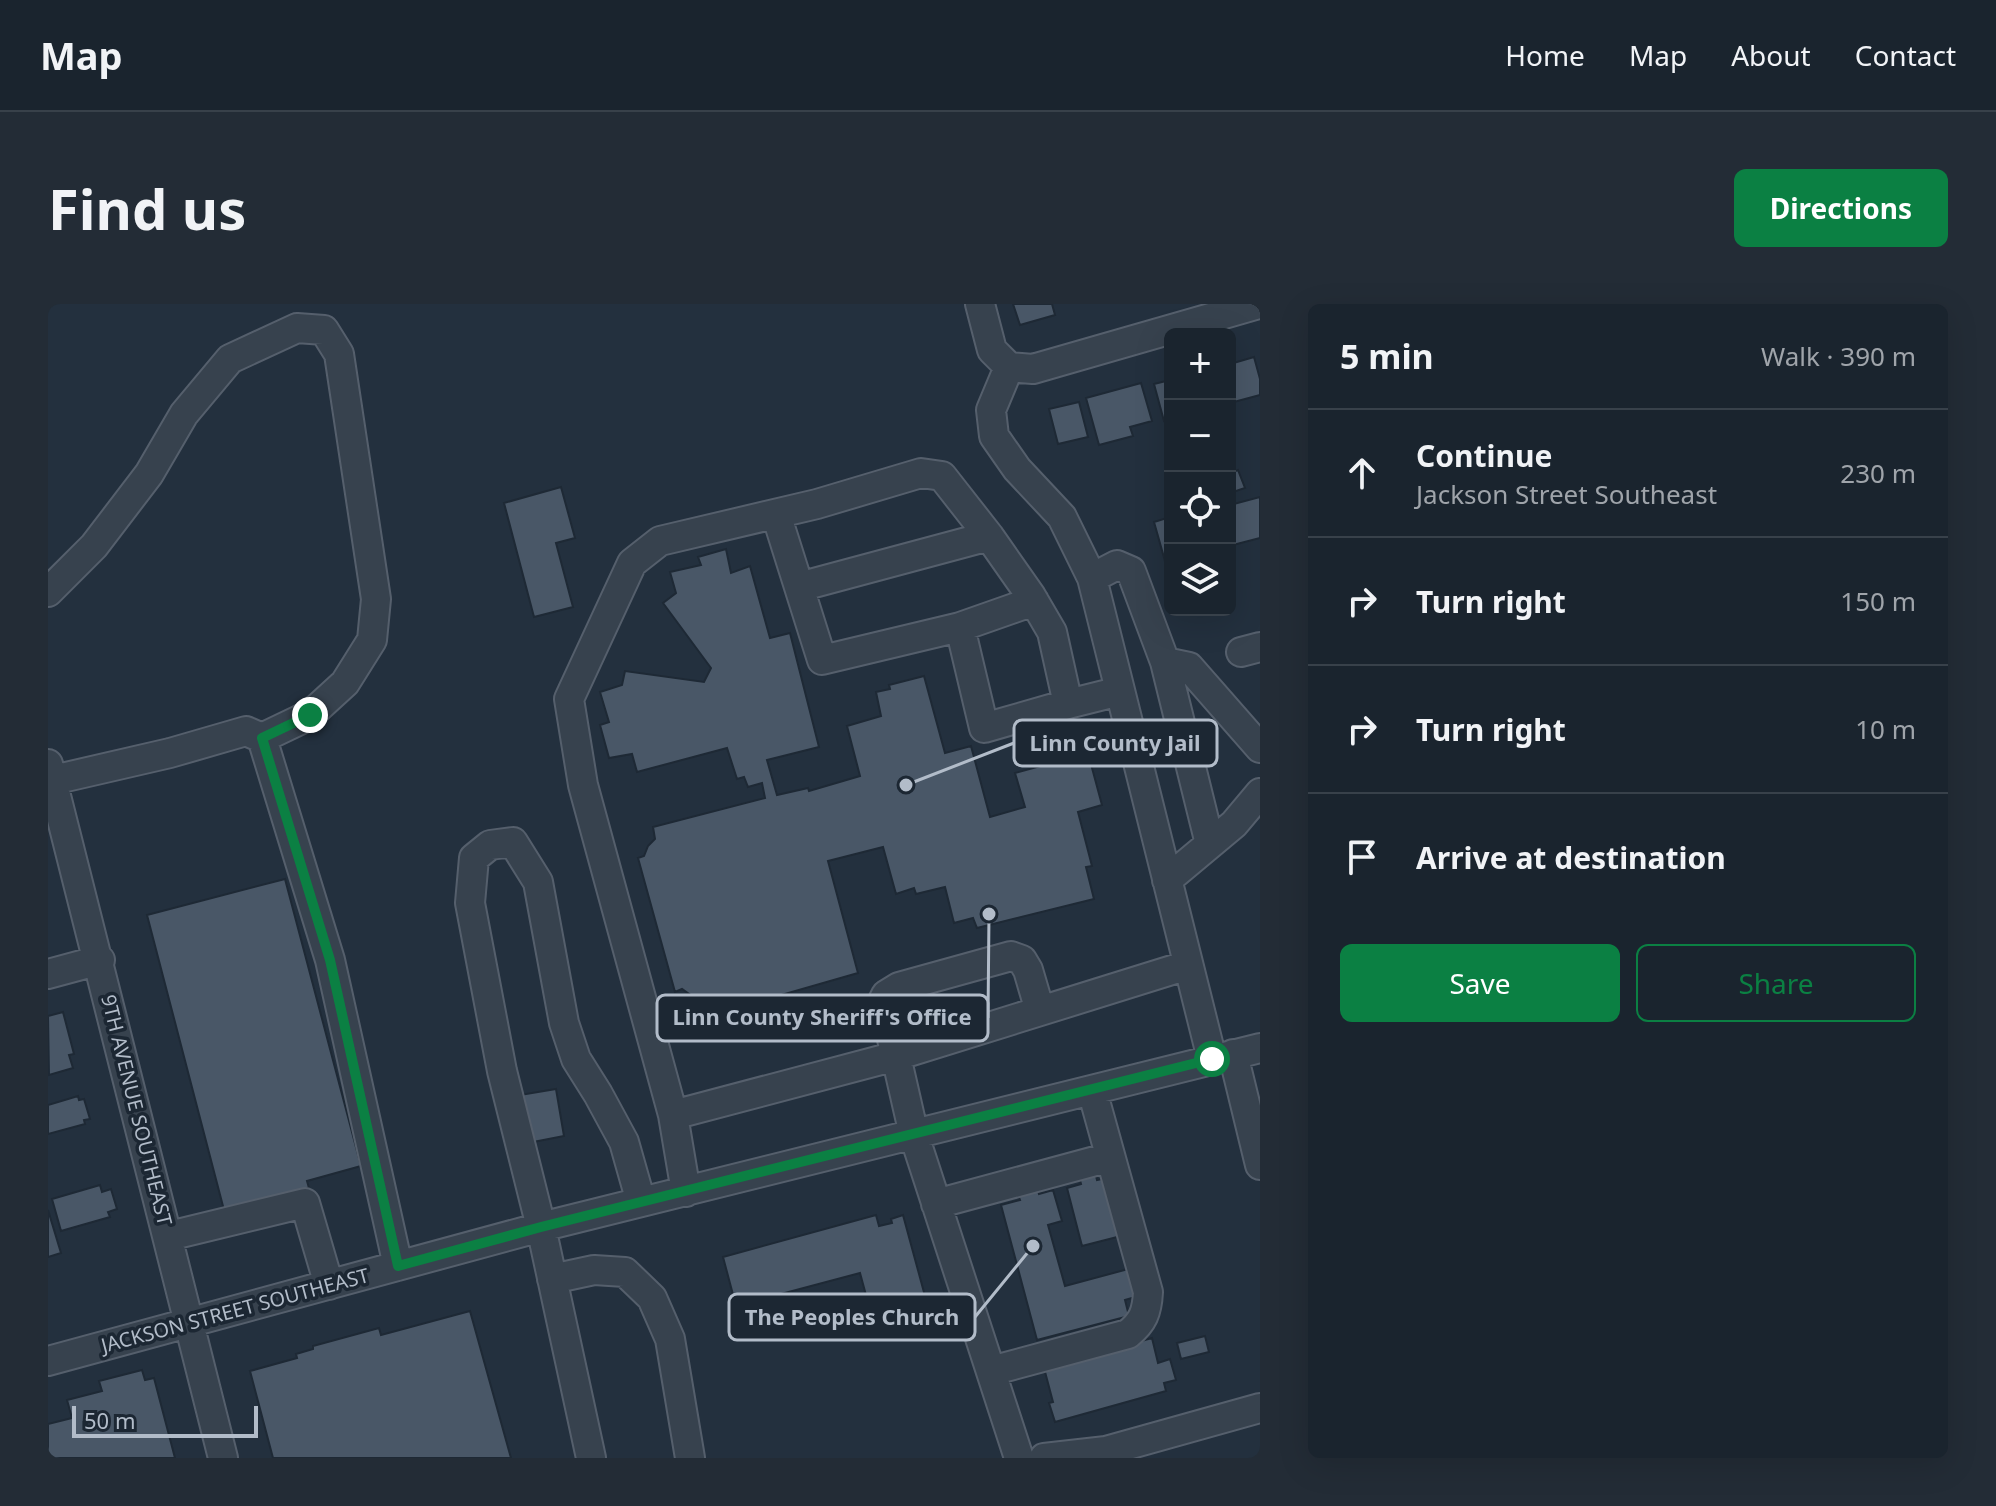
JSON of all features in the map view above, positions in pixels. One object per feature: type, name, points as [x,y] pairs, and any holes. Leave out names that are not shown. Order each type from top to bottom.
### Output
[{"type":"street","points":[[980,304],[992,350],[1009,367],[1033,369],[1259,304]]},
{"type":"street","points":[[48,592],[94,546],[149,474],[184,414],[230,359],[297,328],[324,330],[339,354],[376,599],[372,640],[345,683],[310,715],[262,738],[246,731],[170,753],[50,772]]},
{"type":"street","points":[[1009,367],[991,410],[994,436],[1017,469],[1062,517],[1092,578],[1188,965],[1235,1054],[1260,1165]]},
{"type":"street","points":[[686,1192],[673,1115],[583,785],[569,699],[632,563],[660,541],[776,514],[921,473],[942,476],[989,536],[1052,632],[1068,704]]},
{"type":"street","points":[[776,514],[822,660],[960,627],[1034,601]]},
{"type":"street","points":[[799,587],[989,536]]},
{"type":"street","points":[[1092,578],[1117,565],[1131,571],[1165,662],[1210,844]]},
{"type":"street","points":[[960,627],[984,728],[1120,691]]},
{"type":"street","points":[[1165,662],[1189,667],[1260,748]]},
{"type":"street","points":[[262,738],[330,960],[398,1266]]},
{"type":"street","name":"9TH AVENUE SOUTHEAST","points":[[50,772],[55,821],[100,960],[223,1458]]},
{"type":"street","points":[[1167,880],[1234,824],[1260,793]]},
{"type":"street","points":[[591,1458],[541,1227],[502,1071],[470,903],[474,858],[490,845],[513,842],[538,882],[568,1035],[576,1059],[624,1142],[641,1202]]},
{"type":"street","points":[[1019,1458],[914,1135],[883,1001],[886,995],[899,987],[920,979],[1011,956],[1022,960],[1028,970],[1040,1011]]},
{"type":"street","points":[[48,974],[100,960]]},
{"type":"street","points":[[673,1115],[896,1056],[1188,965]]},
{"type":"street","name":"JACKSON STREET SOUTHEAST","points":[[48,1361],[541,1227],[1235,1054]]},
{"type":"street","points":[[991,1371],[1128,1334],[1139,1325],[1147,1310],[1148,1292],[1092,1090]]},
{"type":"street","points":[[936,1204],[1110,1157]]},
{"type":"street","points":[[169,1236],[305,1203],[329,1285]]},
{"type":"street","points":[[552,1279],[594,1270],[625,1272],[652,1298],[670,1339],[690,1458]]},
{"type":"street","points":[[1044,1458],[1106,1451],[1260,1408]]},
{"type":"building","points":[[1013,304],[1052,304],[1055,315],[1020,325]]},
{"type":"building","points":[[1254,357],[1260,379],[1260,395],[1236,401],[1236,362]]},
{"type":"building","points":[[1164,382],[1164,421],[1154,384]]},
{"type":"building","points":[[1141,383],[1152,421],[1130,427],[1133,436],[1099,445],[1086,398]]},
{"type":"building","points":[[1079,402],[1088,437],[1058,444],[1049,409]]},
{"type":"building","points":[[1236,472],[1245,488],[1236,491]]},
{"type":"building","points":[[561,487],[575,538],[556,543],[573,607],[534,617],[504,503]]},
{"type":"building","points":[[1260,497],[1260,538],[1236,544],[1236,503]]},
{"type":"building","points":[[1164,519],[1164,557],[1154,522]]},
{"type":"building","points":[[726,549],[731,573],[750,566],[770,638],[790,633],[819,747],[767,760],[777,795],[808,788],[809,791],[860,776],[847,726],[881,716],[876,692],[890,689],[889,685],[924,676],[945,753],[971,746],[990,817],[1025,807],[1015,773],[1088,753],[1102,805],[1078,812],[1092,866],[1086,867],[1094,899],[977,928],[973,918],[954,923],[945,887],[916,894],[914,888],[896,894],[883,847],[828,861],[858,973],[704,1017],[699,1001],[682,989],[675,992],[638,858],[644,856],[655,839],[653,827],[765,798],[762,783],[748,787],[744,777],[737,779],[727,748],[637,772],[632,754],[609,758],[600,725],[609,722],[600,692],[622,685],[625,671],[704,682],[711,668],[663,603],[676,593],[670,572],[701,565],[698,557]]},
{"type":"building","points":[[285,879],[361,1166],[307,1181],[309,1188],[224,1210],[147,915]]},
{"type":"building","points":[[63,1012],[74,1054],[69,1055],[73,1068],[49,1075],[48,1016]]},
{"type":"building","points":[[556,1089],[564,1136],[528,1143],[520,1095]]},
{"type":"building","points":[[78,1096],[79,1100],[84,1099],[90,1119],[84,1120],[85,1124],[48,1134],[48,1105]]},
{"type":"building","points":[[1095,1172],[1097,1180],[1111,1177],[1125,1235],[1082,1246],[1067,1188],[1081,1184],[1079,1176]]},
{"type":"building","points":[[100,1185],[102,1192],[111,1189],[117,1209],[108,1212],[110,1217],[61,1231],[52,1199]]},
{"type":"building","points":[[1037,1187],[1039,1194],[1053,1190],[1062,1221],[1048,1225],[1065,1286],[1132,1268],[1139,1296],[1125,1300],[1129,1316],[1037,1340],[1001,1205],[1020,1200],[1017,1192]]},
{"type":"building","points":[[48,1210],[61,1253],[48,1257]]},
{"type":"building","points":[[876,1215],[879,1226],[892,1223],[891,1219],[903,1215],[925,1296],[870,1310],[860,1273],[736,1306],[723,1257]]},
{"type":"building","points":[[470,1311],[511,1458],[273,1458],[250,1371],[297,1358],[296,1354],[313,1349],[313,1346],[379,1328],[381,1335]]},
{"type":"building","points":[[1205,1336],[1209,1352],[1181,1359],[1177,1343]]},
{"type":"building","points":[[1152,1338],[1158,1363],[1170,1359],[1176,1380],[1164,1383],[1166,1391],[1055,1422],[1044,1368]]},
{"type":"building","points":[[142,1370],[145,1380],[154,1378],[175,1458],[48,1458],[48,1424],[72,1418],[67,1400],[102,1391],[99,1381]]},
{"type":"place","name":"Linn County Jail","points":[[906,785]]},
{"type":"place","name":"Linn County Sheriff's Office","points":[[989,914]]},
{"type":"place","name":"The Peoples Church","points":[[1033,1246]]},
{"type":"route","points":[[310,715],[262,738],[330,960],[398,1266],[541,1227],[1212,1059]]}]
